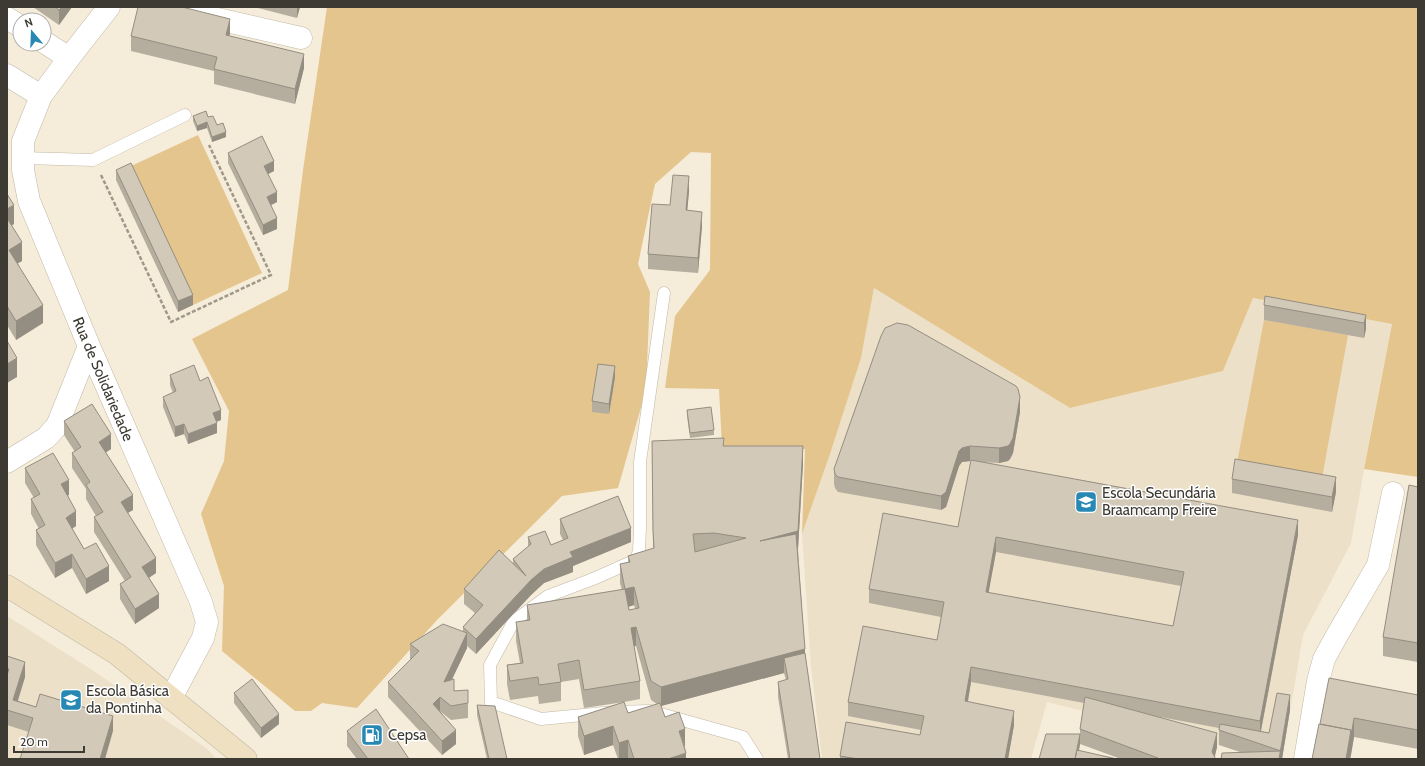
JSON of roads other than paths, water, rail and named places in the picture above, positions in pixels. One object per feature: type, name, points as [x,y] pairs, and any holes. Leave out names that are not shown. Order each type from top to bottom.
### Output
[{"type":"main road","points":[[7,586],[117,654],[246,759]]},
{"type":"street","name":"Rua de Solidariedade","points":[[109,7],[41,96],[23,141],[23,170],[29,201],[89,346],[201,602],[207,622],[203,638],[171,698]]},
{"type":"street","points":[[165,7],[301,38]]},
{"type":"street","points":[[52,47],[69,58]]},
{"type":"street","points":[[7,74],[41,96]]},
{"type":"street","points":[[7,462],[46,438],[57,426],[89,346]]},
{"type":"street","points":[[1305,759],[1318,681],[1324,659],[1378,565],[1393,493]]},
{"type":"street","points":[[1318,681],[1341,685]]},
{"type":"lane","points":[[23,158],[93,160],[185,116]]},
{"type":"lane","points":[[664,293],[640,462],[640,528],[636,560],[593,579],[548,596],[514,621],[490,665],[491,702],[541,718],[614,712],[650,711],[743,737],[757,759]]},
{"type":"place","name":"Escola Secundária Braamcamp Freire","points":[[1086,502]]},
{"type":"place","name":"Escola Básica da Pontinha","points":[[71,700]]},
{"type":"place","name":"Cepsa","points":[[372,735]]}]
